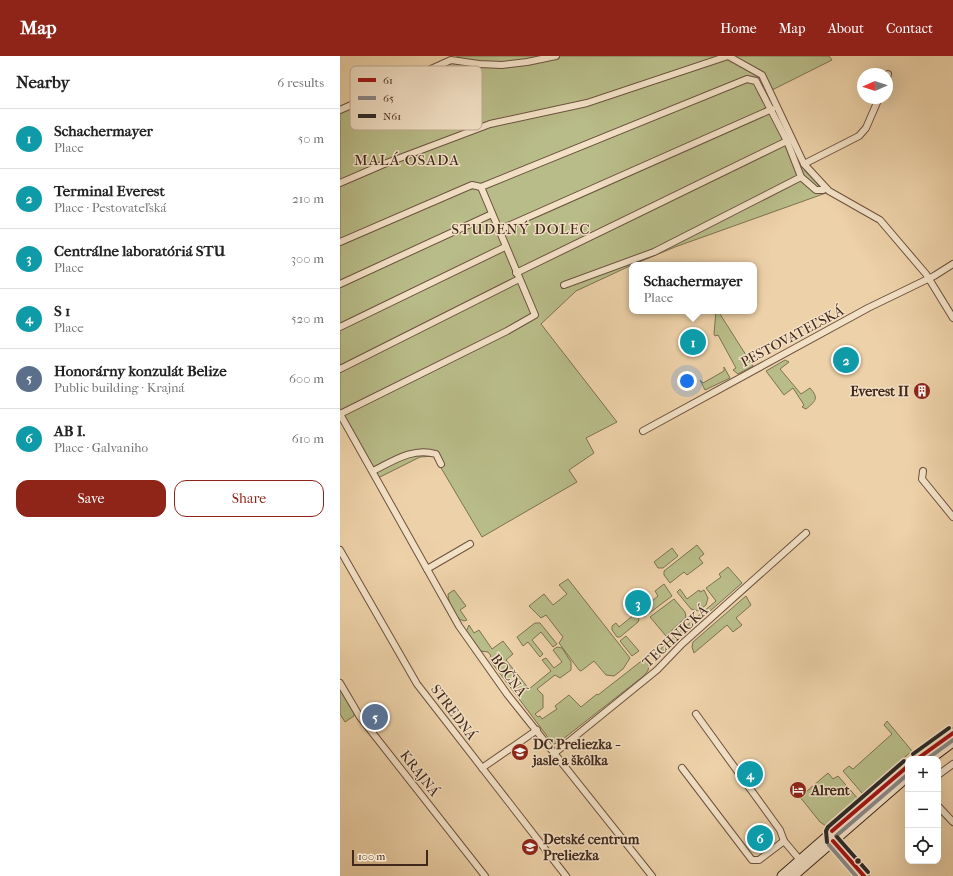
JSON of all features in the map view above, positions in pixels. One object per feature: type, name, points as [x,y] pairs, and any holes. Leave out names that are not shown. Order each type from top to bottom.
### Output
[{"type":"main road","points":[[921,756],[953,733]]},
{"type":"main road","points":[[934,756],[953,742]]},
{"type":"main road","points":[[782,876],[905,769]]},
{"type":"main road","points":[[794,876],[905,779]]},
{"type":"main road","points":[[832,831],[833,841],[864,876]]},
{"type":"street","points":[[438,66],[451,60],[479,64],[502,64],[527,62],[556,56]]},
{"type":"street","points":[[482,127],[587,103],[728,56],[762,75],[804,164],[829,191],[880,220],[929,279],[953,318]]},
{"type":"street","points":[[340,242],[472,185],[481,187],[747,79],[756,81],[772,109],[801,176],[816,190],[823,190]]},
{"type":"street","points":[[804,164],[859,136],[866,128],[876,104]]},
{"type":"street","points":[[340,110],[350,105]]},
{"type":"street","points":[[499,230],[772,109]]},
{"type":"street","points":[[340,183],[384,164],[474,130]]},
{"type":"street","points":[[340,369],[518,276],[787,141]]},
{"type":"street","points":[[564,285],[654,252],[801,176]]},
{"type":"street","points":[[340,414],[507,331],[535,315],[481,187]]},
{"type":"street","points":[[340,284],[492,214]]},
{"type":"street","points":[[340,327],[506,247]]},
{"type":"street","name":"PESTOVATEĽSKÁ","points":[[643,430],[868,308],[929,279],[953,264]]},
{"type":"street","name":"BOČNÁ","points":[[340,414],[459,626],[497,680],[556,752],[652,876]]},
{"type":"street","points":[[373,471],[417,451],[436,454],[441,464]]},
{"type":"street","points":[[923,471],[922,479],[953,517]]},
{"type":"street","name":"TECHNICKÁ","points":[[556,752],[657,670],[682,644],[806,533]]},
{"type":"street","points":[[427,569],[470,544]]},
{"type":"street","name":"STREDNÁ","points":[[340,550],[417,684],[566,876]]},
{"type":"street","name":"KRAJNÁ","points":[[340,683],[360,717],[485,876]]},
{"type":"street","points":[[696,714],[784,837],[784,841],[800,860]]},
{"type":"street","points":[[482,768],[537,730]]},
{"type":"street","points":[[941,773],[953,764]]},
{"type":"street","points":[[682,768],[752,860],[759,860],[784,841]]},
{"type":"street","points":[[941,809],[953,822]]},
{"type":"green space","points":[[459,56],[829,56],[832,60],[768,92],[805,171],[826,193],[675,247],[639,262],[629,262],[629,266],[576,291],[541,324],[617,422],[586,438],[594,453],[569,470],[577,482],[482,537],[434,456],[420,457],[374,480],[340,418],[340,107],[350,103],[350,130],[482,130],[482,66],[436,66]]},
{"type":"green space","points":[[716,314],[720,314],[753,366],[738,374],[733,370],[736,368],[718,335],[715,336]]},
{"type":"green space","points":[[785,360],[789,362],[780,369],[801,394],[810,388],[815,394],[814,401],[806,409],[802,407],[804,405],[793,388],[784,395],[766,371]]},
{"type":"green space","points":[[724,367],[730,378],[705,390],[700,380],[703,383],[724,371]]},
{"type":"green space","points":[[697,545],[704,554],[699,558],[703,563],[687,575],[684,572],[670,583],[664,575],[664,571]]},
{"type":"green space","points":[[672,548],[678,556],[663,568],[658,568],[654,562]]},
{"type":"green space","points":[[728,567],[742,583],[701,619],[697,617],[716,601],[706,588],[721,577],[719,574]]},
{"type":"green space","points":[[568,579],[630,658],[623,669],[614,676],[606,675],[594,661],[581,671],[579,670],[559,643],[563,637],[546,615],[541,618],[529,606],[544,594],[553,605],[567,594],[559,585]]},
{"type":"green space","points":[[664,584],[672,596],[644,617],[640,611],[658,596],[655,591]]},
{"type":"green space","points":[[680,589],[687,599],[699,590],[700,592],[704,590],[708,598],[706,605],[698,611],[691,609],[677,592]]},
{"type":"green space","points":[[454,590],[466,606],[460,610],[467,620],[464,621],[457,617],[452,610],[448,594]]},
{"type":"green space","points":[[746,596],[751,605],[736,618],[742,625],[733,632],[727,625],[694,653],[692,647],[693,642]]},
{"type":"green space","points":[[674,599],[685,612],[686,617],[666,636],[650,617]]},
{"type":"green space","points":[[635,614],[639,619],[638,622],[620,637],[617,637],[612,630],[612,626],[616,623],[619,627]]},
{"type":"green space","points":[[692,621],[693,626],[656,658],[656,653]]},
{"type":"green space","points":[[535,623],[540,623],[557,644],[553,647],[541,632],[532,640],[543,654],[540,657],[528,642],[523,646],[517,637]]},
{"type":"green space","points":[[469,625],[474,633],[479,630],[492,649],[503,641],[513,654],[506,660],[529,689],[551,671],[542,660],[546,658],[554,668],[562,662],[553,650],[557,647],[562,648],[571,662],[571,670],[560,678],[555,675],[537,689],[543,695],[543,708],[535,714],[538,717],[540,716],[542,719],[557,709],[555,706],[569,695],[581,707],[644,659],[649,667],[641,678],[558,743],[553,744],[489,659],[491,656],[488,652],[480,651],[466,632]]},
{"type":"green space","points":[[626,636],[639,651],[632,656],[620,641]]},
{"type":"green space","points":[[340,689],[354,713],[354,716],[345,722],[340,714]]},
{"type":"green space","points":[[887,721],[912,751],[862,793],[843,771],[849,766],[853,769],[892,734],[884,725]]},
{"type":"green space","points":[[828,773],[833,779],[838,776],[859,800],[857,804],[829,828],[820,822],[800,797]]},
{"type":"transit line","name":"N61","points":[[913,754],[949,728]]},
{"type":"transit line","name":"61","points":[[921,756],[953,733]]},
{"type":"transit line","name":"65","points":[[931,756],[953,740]]},
{"type":"transit line","name":"N61","points":[[827,842],[826,831],[828,827],[904,761]]},
{"type":"transit line","name":"61","points":[[832,831],[905,769]]},
{"type":"transit line","name":"65","points":[[836,836],[905,777]]},
{"type":"transit line","name":"N61","points":[[837,837],[868,872]]},
{"type":"transit line","name":"61","points":[[833,841],[864,876]]},
{"type":"transit line","name":"65","points":[[829,845],[856,876]]},
{"type":"place","name":"Schachermayer","points":[[693,342]]},
{"type":"place","name":"Terminal Everest","points":[[846,360]]},
{"type":"place","name":"Everest II","points":[[922,391]]},
{"type":"place","name":"Centrálne laboratóriá STU","points":[[638,603]]},
{"type":"place","name":"Honorárny konzulát Belize","points":[[375,717]]},
{"type":"place","name":"DC Preliezka - jasle a škôlka","points":[[520,752]]},
{"type":"place","name":"S 1","points":[[750,774]]},
{"type":"place","name":"Alrent","points":[[798,790]]},
{"type":"place","name":"AB I.","points":[[760,838]]},
{"type":"place","name":"Detské centrum Preliezka","points":[[530,847]]},
{"type":"district","name":"MALÁ OSADA","points":[[407,160]]},
{"type":"district","name":"STUDENÝ DOLEC","points":[[521,229]]}]
